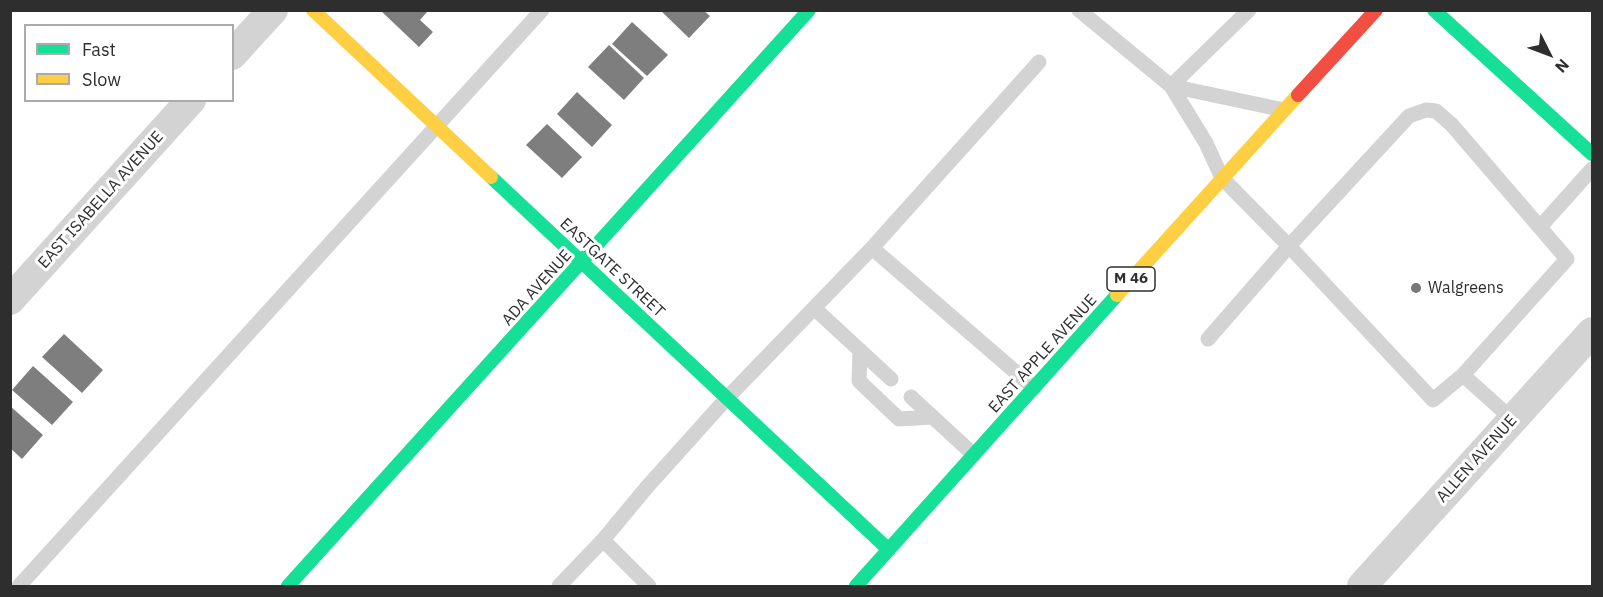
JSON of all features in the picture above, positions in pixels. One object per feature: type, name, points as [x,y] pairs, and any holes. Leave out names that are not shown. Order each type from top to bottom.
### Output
[{"type":"street","points":[[234,53],[273,10]]},
{"type":"street","name":"EASTGATE STREET","points":[[313,10],[889,550]]},
{"type":"street","name":"ADA AVENUE","points":[[288,586],[809,10]]},
{"type":"street","name":"EAST APPLE AVENUE","points":[[856,586],[1376,10]]},
{"type":"street","points":[[1434,10],[1593,154]]},
{"type":"street","name":"EAST ISABELLA AVENUE","points":[[10,300],[189,102]]},
{"type":"street","name":"ALLEN AVENUE","points":[[1362,586],[1593,332]]},
{"type":"lane","points":[[19,586],[542,10]]},
{"type":"lane","points":[[1079,10],[1171,86],[1206,143],[1222,178],[1289,246],[1433,400],[1463,375],[1567,259],[1452,125],[1436,111],[1426,110],[1409,116],[1289,246],[1208,339]]},
{"type":"lane","points":[[1171,86],[1249,10]]},
{"type":"lane","points":[[559,586],[603,540],[727,398],[872,248],[1040,62]]},
{"type":"lane","points":[[1171,86],[1284,110]]},
{"type":"lane","points":[[1540,227],[1593,169]]},
{"type":"lane","points":[[872,248],[1034,388]]},
{"type":"lane","points":[[814,308],[891,379]]},
{"type":"lane","points":[[860,350],[859,381],[899,419],[933,417]]},
{"type":"lane","points":[[1463,375],[1513,420]]},
{"type":"lane","points":[[911,397],[975,455]]},
{"type":"lane","points":[[603,540],[649,586]]},
{"type":"building","points":[[380,10],[425,10],[427,12],[420,20],[433,32],[419,47]]},
{"type":"building","points":[[660,10],[703,10],[710,16],[689,38]]},
{"type":"building","points":[[632,22],[668,55],[647,76],[612,44]]},
{"type":"building","points":[[609,45],[644,78],[624,100],[588,67]]},
{"type":"building","points":[[577,92],[612,125],[592,147],[557,114]]},
{"type":"building","points":[[547,124],[582,157],[562,178],[526,145]]},
{"type":"building","points":[[64,334],[103,370],[82,393],[42,357]]},
{"type":"building","points":[[33,366],[73,402],[52,425],[12,390]]},
{"type":"building","points":[[10,406],[43,435],[22,459],[10,448]]},
{"type":"traffic: fast","points":[[288,586],[809,10]]},
{"type":"traffic: fast","points":[[1434,10],[1592,154]]},
{"type":"traffic: fast","points":[[491,177],[889,550]]},
{"type":"traffic: fast","points":[[856,586],[1117,295]]},
{"type":"traffic: slow","points":[[313,10],[491,177]]},
{"type":"traffic: slow","points":[[1117,295],[1298,95]]},
{"type":"traffic: jam","points":[[1298,95],[1376,10]]},
{"type":"place","name":"Walgreens","points":[[1416,288]]}]
